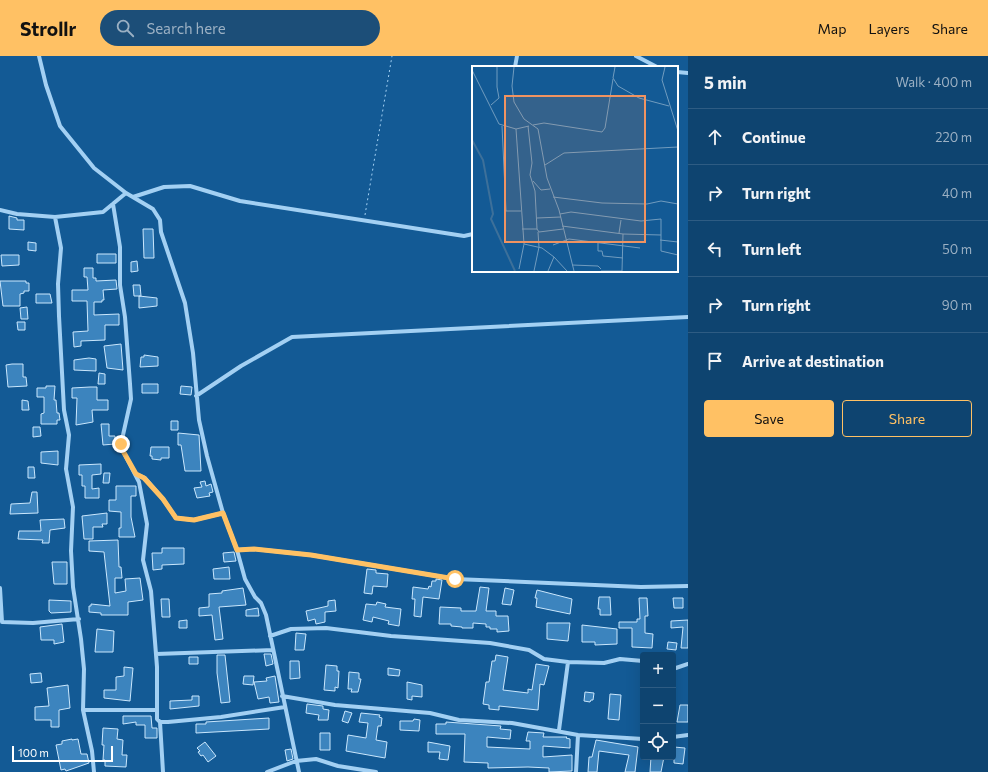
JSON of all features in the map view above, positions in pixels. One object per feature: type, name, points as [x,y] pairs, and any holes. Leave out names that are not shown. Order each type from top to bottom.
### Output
[{"type":"street","points":[[39,56],[46,85],[60,126],[94,168],[126,193],[153,209],[160,220],[161,232],[185,303],[193,353],[198,420],[223,513],[237,550],[245,579],[255,597],[261,603],[266,615],[299,772]]},
{"type":"street","points":[[515,66],[517,56]]},
{"type":"street","points":[[636,56],[655,66]]},
{"type":"street","points":[[678,72],[688,73]]},
{"type":"street","points":[[133,197],[164,187],[190,186],[240,201],[464,236],[472,234]]},
{"type":"street","points":[[0,210],[16,214],[55,217],[103,212],[126,193]]},
{"type":"street","points":[[112,204],[120,247],[120,285],[125,317],[131,399],[121,444],[123,451],[136,474],[147,524],[143,560],[151,591],[156,654],[156,716],[160,722],[163,772]]},
{"type":"street","points":[[55,217],[61,248],[58,284],[59,324],[64,410],[69,435],[66,469],[73,508],[71,551],[73,587],[79,619],[84,669],[84,710],[92,751],[94,772]]},
{"type":"street","points":[[196,396],[241,366],[292,337],[688,317]]},
{"type":"street","points":[[136,474],[144,478],[163,499],[176,518],[194,520],[223,513]]},
{"type":"street","points":[[237,550],[254,549],[311,555],[455,579],[641,587],[688,586]]},
{"type":"street","points":[[0,588],[2,622],[33,624],[79,619]]},
{"type":"street","points":[[270,636],[291,628],[326,628],[391,636],[490,643],[529,650],[544,659],[568,662],[604,663],[620,659],[640,661]]},
{"type":"street","points":[[156,654],[273,650]]},
{"type":"street","points":[[559,730],[568,662]]},
{"type":"street","points":[[676,668],[688,664]]},
{"type":"street","points":[[282,696],[335,705],[430,713],[459,720],[512,723],[559,730],[578,735],[640,739]]},
{"type":"street","points":[[160,722],[221,717],[285,707]]},
{"type":"street","points":[[84,710],[156,710]]},
{"type":"street","points":[[576,772],[578,735]]},
{"type":"street","points":[[676,737],[688,735]]},
{"type":"street","points":[[267,772],[296,761],[316,759],[338,766],[376,772]]},
{"type":"path","points":[[365,220],[392,56]]},
{"type":"building","points":[[9,216],[17,218],[17,220],[24,220],[24,230],[9,229]]},
{"type":"building","points":[[143,229],[153,229],[154,258],[144,258]]},
{"type":"building","points":[[28,242],[36,243],[36,251],[28,250]]},
{"type":"building","points":[[97,254],[116,254],[116,263],[97,263]]},
{"type":"building","points":[[1,255],[19,255],[19,265],[2,266]]},
{"type":"building","points":[[137,261],[138,271],[131,272],[131,262]]},
{"type":"building","points":[[84,268],[93,268],[93,278],[96,278],[96,281],[116,280],[117,289],[103,290],[104,300],[102,300],[102,302],[94,302],[94,315],[119,314],[119,325],[105,325],[105,340],[81,341],[81,346],[74,347],[73,332],[88,331],[87,301],[72,301],[72,290],[88,290],[87,277],[84,277]]},
{"type":"building","points":[[0,281],[26,281],[26,283],[29,283],[29,291],[24,291],[24,293],[20,294],[20,306],[3,306]]},
{"type":"building","points":[[133,285],[140,285],[141,296],[134,296]]},
{"type":"building","points":[[36,294],[50,294],[52,303],[36,303]]},
{"type":"building","points":[[139,296],[157,298],[157,306],[139,308]]},
{"type":"building","points":[[27,307],[28,319],[21,319],[20,308]]},
{"type":"building","points":[[17,322],[25,322],[25,330],[18,330]]},
{"type":"building","points":[[121,344],[123,370],[107,368],[104,346]]},
{"type":"building","points":[[144,355],[158,357],[158,366],[140,367],[141,357],[144,357]]},
{"type":"building","points":[[89,358],[96,359],[96,371],[74,370],[74,360]]},
{"type":"building","points":[[23,364],[23,377],[26,377],[27,386],[8,387],[6,365]]},
{"type":"building","points":[[99,373],[105,374],[105,384],[98,384]]},
{"type":"building","points":[[142,384],[158,384],[158,393],[142,393]]},
{"type":"building","points":[[46,386],[55,386],[54,400],[56,400],[57,413],[59,413],[60,420],[57,420],[57,424],[41,424],[41,414],[44,413],[44,397],[37,397],[37,388],[46,388]]},
{"type":"building","points":[[181,386],[192,387],[191,395],[180,394]]},
{"type":"building","points":[[97,387],[97,400],[108,400],[108,410],[92,410],[93,422],[76,425],[77,398],[72,398],[72,388]]},
{"type":"building","points":[[22,400],[28,401],[29,410],[22,410]]},
{"type":"building","points":[[171,421],[178,421],[178,430],[171,430]]},
{"type":"building","points":[[101,424],[109,424],[109,436],[115,436],[115,444],[103,445]]},
{"type":"building","points":[[33,427],[40,427],[41,436],[33,437]]},
{"type":"building","points":[[178,433],[199,435],[201,471],[185,471],[181,445],[178,445]]},
{"type":"building","points":[[151,447],[169,447],[169,458],[161,458],[161,460],[152,459],[152,456],[150,456]]},
{"type":"building","points":[[58,451],[58,465],[41,463],[41,452]]},
{"type":"building","points":[[101,464],[101,474],[92,475],[92,489],[99,488],[99,498],[85,498],[85,486],[82,486],[82,475],[79,475],[79,465]]},
{"type":"building","points":[[28,467],[34,467],[35,478],[28,478]]},
{"type":"building","points":[[104,473],[110,473],[109,483],[103,483]]},
{"type":"building","points":[[205,481],[206,486],[211,484],[213,492],[209,493],[210,496],[197,498],[194,488],[202,487],[200,482]]},
{"type":"building","points":[[116,486],[136,486],[136,496],[131,496],[131,517],[135,537],[119,537],[119,528],[121,528],[121,512],[109,511],[109,500],[116,500]]},
{"type":"building","points":[[32,492],[37,492],[38,513],[10,514],[11,504],[30,503]]},
{"type":"building","points":[[107,513],[107,524],[102,524],[103,527],[93,527],[93,539],[84,539],[82,516]]},
{"type":"building","points":[[64,519],[65,528],[50,530],[49,543],[42,543],[43,540],[18,539],[19,531],[41,531],[40,520]]},
{"type":"building","points":[[118,540],[119,567],[121,567],[122,578],[115,578],[115,593],[126,591],[125,579],[140,578],[143,600],[128,602],[128,615],[101,615],[101,613],[89,612],[89,606],[91,606],[91,604],[110,606],[104,552],[89,551],[89,541]]},
{"type":"building","points":[[162,548],[184,548],[184,564],[162,565],[162,569],[153,570],[152,553],[162,553]]},
{"type":"building","points":[[234,552],[236,561],[224,562],[223,553]]},
{"type":"building","points":[[52,562],[67,562],[67,584],[54,584]]},
{"type":"building","points":[[229,567],[230,579],[214,579],[213,569]]},
{"type":"building","points":[[367,569],[376,570],[376,573],[388,574],[387,587],[373,586],[372,594],[364,593]]},
{"type":"building","points":[[436,579],[442,580],[439,599],[423,597],[421,617],[414,616],[415,599],[412,599],[413,587],[428,589],[429,586],[431,587],[432,581],[436,581]]},
{"type":"building","points":[[480,587],[489,588],[486,611],[496,611],[496,616],[508,616],[509,631],[497,632],[497,629],[490,629],[490,627],[486,627],[486,624],[473,623],[473,628],[462,628],[451,626],[451,624],[439,624],[440,607],[461,608],[461,611],[476,611]]},
{"type":"building","points":[[243,588],[246,605],[219,607],[223,639],[215,640],[212,615],[199,616],[199,608],[209,607],[209,594],[222,593],[222,591]]},
{"type":"building","points":[[505,588],[514,590],[511,605],[502,604]]},
{"type":"building","points":[[537,590],[572,599],[570,614],[536,607],[537,598],[535,598]]},
{"type":"building","points":[[599,597],[610,597],[611,615],[600,615],[600,609],[598,609]]},
{"type":"building","points":[[639,598],[647,598],[648,616],[645,616],[645,633],[653,634],[652,648],[632,647],[632,628],[619,628],[619,622],[637,622],[637,619],[640,619]]},
{"type":"building","points":[[673,598],[683,598],[683,608],[674,608]]},
{"type":"building","points":[[161,599],[169,599],[170,617],[162,617]]},
{"type":"building","points":[[49,600],[71,601],[71,612],[51,613],[49,611]]},
{"type":"building","points":[[335,600],[336,611],[325,612],[325,622],[316,624],[315,619],[308,621],[306,611],[328,606],[328,601]]},
{"type":"building","points":[[377,602],[386,604],[385,607],[401,609],[399,626],[388,624],[389,621],[373,617],[372,622],[363,620],[366,604],[376,605]]},
{"type":"building","points":[[258,608],[259,616],[246,616],[246,610]]},
{"type":"building","points":[[187,620],[187,628],[179,628],[179,621]]},
{"type":"building","points":[[688,620],[688,648],[681,648],[683,627],[671,628],[671,621]]},
{"type":"building","points":[[547,623],[570,623],[568,641],[547,639]]},
{"type":"building","points":[[62,624],[64,642],[54,644],[54,640],[41,640],[40,627]]},
{"type":"building","points":[[582,625],[617,629],[617,644],[595,645],[595,642],[582,642]]},
{"type":"building","points":[[97,629],[114,631],[113,652],[95,652]]},
{"type":"building","points":[[296,633],[306,634],[304,650],[295,650]]},
{"type":"building","points":[[668,642],[677,643],[676,650],[667,649]]},
{"type":"building","points":[[264,654],[271,654],[273,664],[266,666]]},
{"type":"building","points":[[217,655],[225,655],[230,702],[221,703],[217,673]]},
{"type":"building","points":[[496,655],[508,657],[503,690],[528,693],[528,689],[532,690],[536,664],[549,666],[544,685],[540,684],[538,710],[499,706],[499,710],[489,709],[489,705],[483,704],[486,682],[489,682],[492,661],[495,661]]},
{"type":"building","points":[[189,657],[198,657],[198,664],[189,664]]},
{"type":"building","points":[[290,661],[299,661],[300,678],[290,679]]},
{"type":"building","points":[[326,665],[337,666],[337,671],[339,671],[338,688],[335,687],[335,691],[324,690]]},
{"type":"building","points":[[124,667],[133,668],[130,701],[104,698],[104,690],[116,690],[116,677],[124,676]]},
{"type":"building","points":[[388,668],[400,670],[399,676],[388,675]]},
{"type":"building","points":[[349,672],[359,673],[359,679],[361,679],[358,692],[351,692],[352,689],[348,689]]},
{"type":"building","points":[[41,673],[42,682],[31,683],[30,674]]},
{"type":"building","points":[[244,676],[254,676],[253,685],[243,684]]},
{"type":"building","points":[[275,676],[279,702],[270,703],[269,697],[258,699],[254,682],[267,681],[266,678]]},
{"type":"building","points":[[407,682],[422,685],[422,697],[412,696],[412,700],[407,699]]},
{"type":"building","points":[[68,685],[70,708],[59,710],[59,727],[51,727],[51,720],[35,720],[35,707],[49,706],[47,688]]},
{"type":"building","points":[[585,692],[594,693],[593,700],[590,702],[584,701]]},
{"type":"building","points":[[610,694],[621,695],[619,720],[608,719]]},
{"type":"building","points":[[192,696],[199,696],[199,706],[170,709],[170,701],[192,700]]},
{"type":"building","points":[[307,704],[323,706],[323,709],[329,710],[328,720],[318,720],[319,715],[306,713]]},
{"type":"building","points":[[680,705],[688,705],[688,722],[677,722]]},
{"type":"building","points":[[345,711],[352,713],[348,723],[342,721]]},
{"type":"building","points":[[361,713],[380,715],[379,717],[382,718],[381,726],[378,726],[376,740],[387,742],[385,758],[346,751],[348,735],[366,738],[368,723],[359,722]]},
{"type":"building","points":[[123,716],[151,716],[152,728],[157,728],[157,738],[145,738],[145,725],[136,725],[136,722],[123,724]]},
{"type":"building","points":[[269,718],[269,729],[196,733],[196,724]]},
{"type":"building","points":[[414,719],[420,720],[419,731],[400,730],[400,721],[413,721]]},
{"type":"building","points":[[446,722],[501,726],[500,729],[511,730],[510,739],[487,737],[487,747],[530,749],[530,741],[526,741],[528,732],[544,733],[543,737],[567,737],[566,738],[570,739],[570,748],[543,746],[543,757],[572,755],[572,771],[549,772],[549,768],[528,767],[488,768],[488,763],[464,762],[465,734],[436,734],[436,724],[446,724]]},
{"type":"building","points":[[103,728],[118,729],[117,739],[123,740],[122,755],[127,755],[126,767],[105,766],[105,760],[103,760],[104,745],[102,745]]},
{"type":"building","points":[[320,733],[330,733],[330,750],[320,750]]},
{"type":"building","points":[[78,739],[81,754],[87,754],[89,763],[66,771],[65,769],[61,770],[56,745],[62,744],[62,741]]},
{"type":"building","points":[[596,740],[638,747],[635,772],[625,772],[629,755],[599,751],[597,772],[588,772],[589,757],[592,757]]},
{"type":"building","points":[[205,742],[216,756],[208,762],[203,755],[201,756],[198,752],[200,751],[197,748]]},
{"type":"building","points":[[428,742],[450,746],[448,760],[439,759],[440,752],[428,752]]},
{"type":"building","points":[[676,747],[685,748],[683,764],[674,763],[674,760],[676,760]]},
{"type":"building","points":[[291,749],[293,759],[287,761],[285,750]]},
{"type":"building","points":[[651,760],[663,760],[661,772],[650,772]]},
{"type":"route","points":[[121,444],[128,461],[136,474],[144,478],[163,499],[173,516],[182,520],[194,520],[223,513],[237,550],[254,549],[311,555],[455,579]]}]
